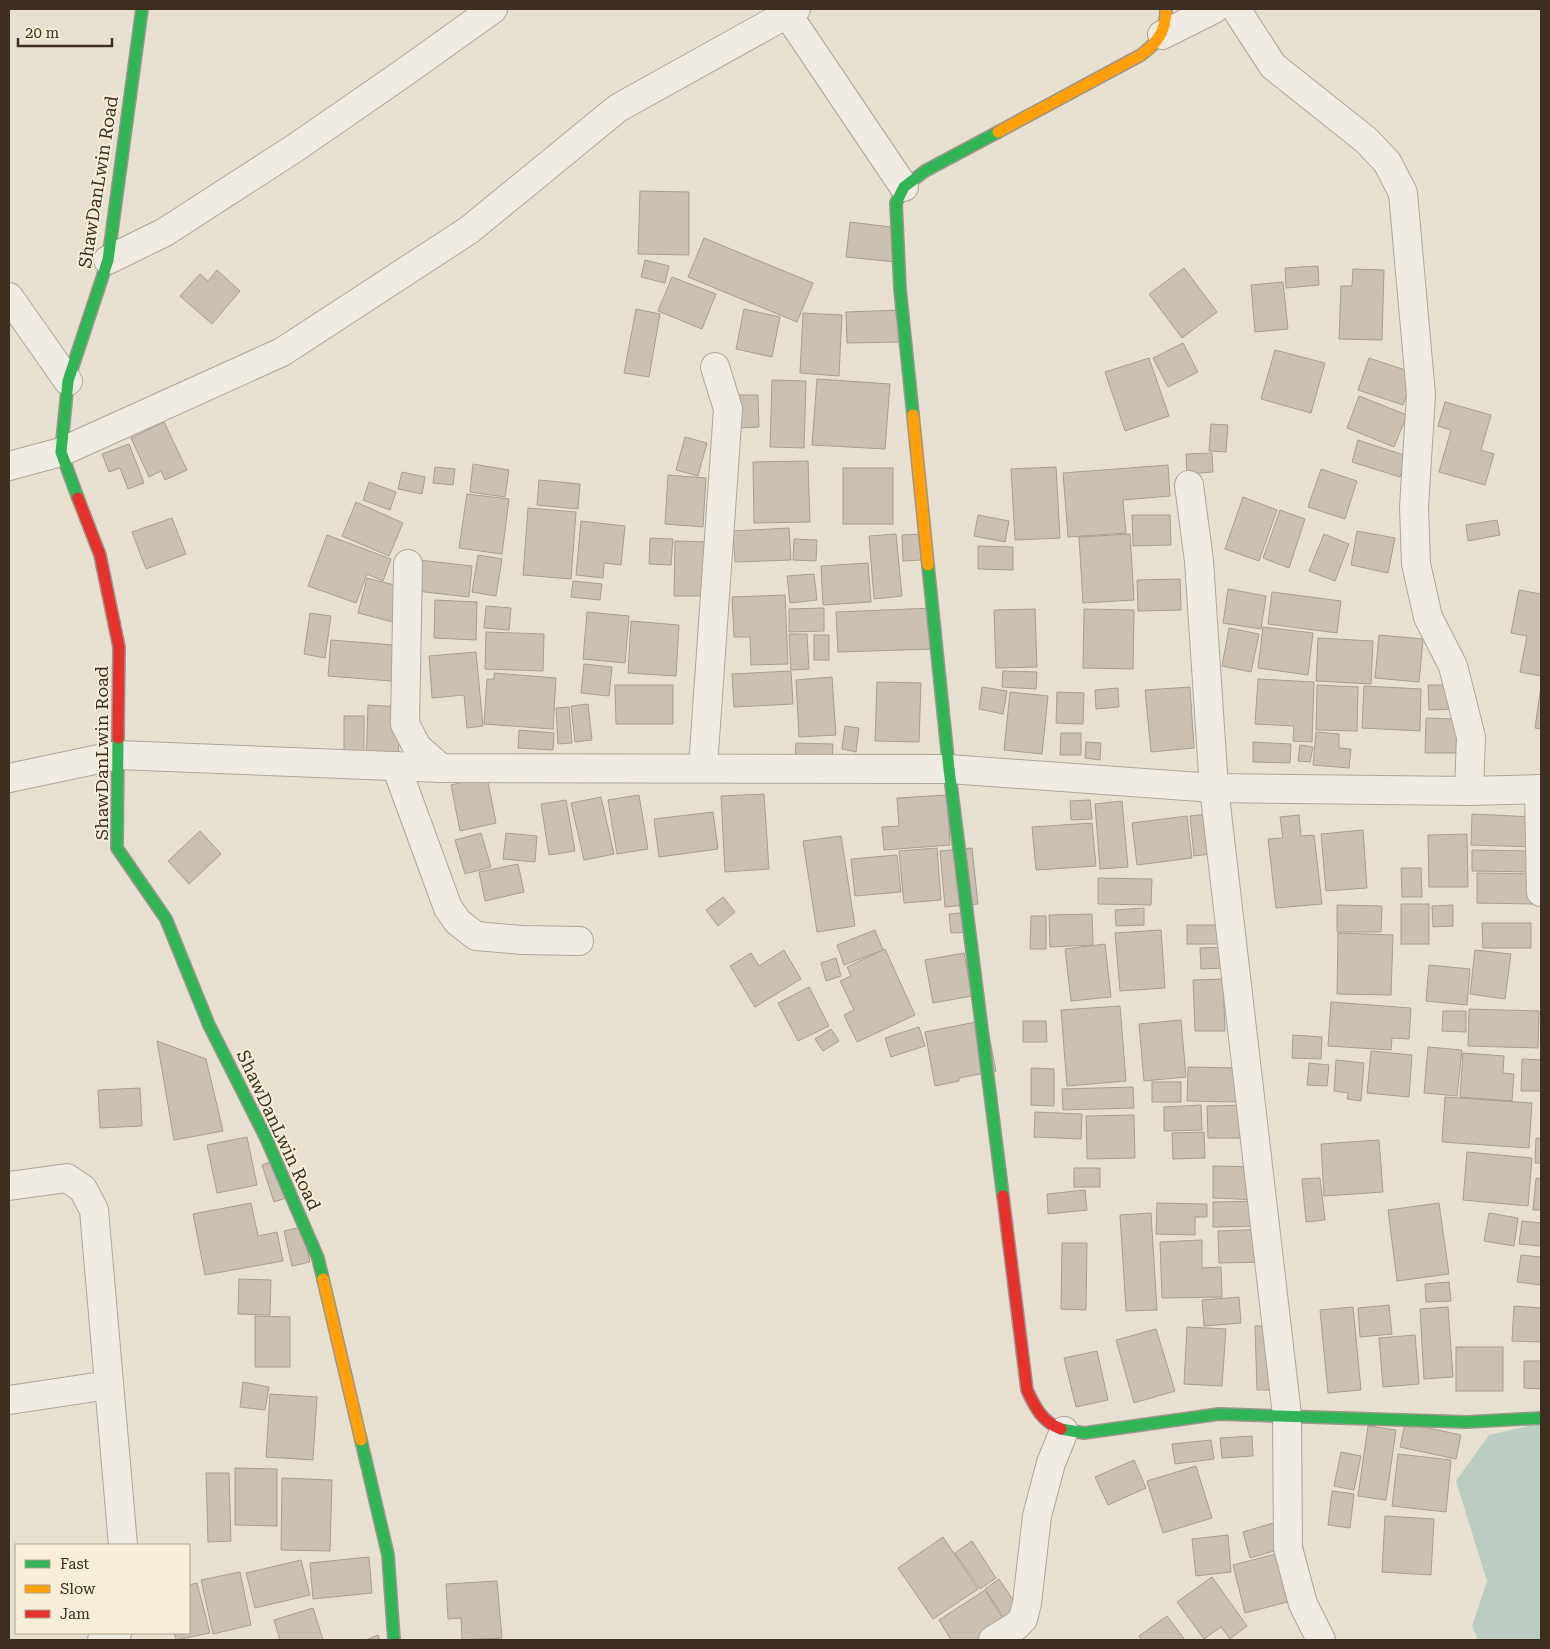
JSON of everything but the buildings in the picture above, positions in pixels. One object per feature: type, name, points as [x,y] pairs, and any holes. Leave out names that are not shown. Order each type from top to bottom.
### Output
[{"type":"street","name":"ShawDanLwin Road","points":[[142,9],[108,260],[68,381],[61,452],[100,555],[119,647],[117,848],[166,919],[209,1025],[266,1138],[318,1258],[388,1555],[394,1640]]},
{"type":"street","points":[[108,260],[165,232],[295,148],[493,9]]},
{"type":"street","points":[[1162,35],[1167,18],[1166,9]]},
{"type":"street","points":[[1214,9],[1162,35],[1150,48],[1134,60],[925,171],[904,187],[896,203],[900,289],[949,769],[1027,1390],[1035,1407],[1047,1423],[1064,1431],[1084,1434],[1219,1414],[1467,1422],[1541,1418]]},
{"type":"street","points":[[1236,9],[1273,66],[1366,140],[1386,162],[1403,193],[1422,395],[1414,507],[1416,564],[1428,616],[1453,666],[1471,737],[1469,791]]},
{"type":"street","points":[[9,466],[61,452],[282,352],[469,230],[618,108],[789,10],[904,187]]},
{"type":"street","points":[[9,296],[68,381]]},
{"type":"street","points":[[703,767],[728,409],[715,367]]},
{"type":"street","points":[[1189,485],[1199,561],[1214,788],[1287,1415],[1288,1548],[1303,1604],[1321,1640]]},
{"type":"street","points":[[408,564],[405,724],[417,747],[441,768]]},
{"type":"street","points":[[9,778],[118,755],[441,768],[703,767],[949,769],[1214,788],[1469,791],[1540,789],[1541,892]]},
{"type":"street","points":[[396,766],[448,908],[458,922],[476,936],[522,940],[579,941]]},
{"type":"street","points":[[9,1186],[67,1178],[83,1189],[94,1210],[123,1544]]},
{"type":"street","points":[[9,1400],[109,1385]]},
{"type":"street","points":[[993,1640],[1023,1620],[1027,1604],[1037,1516],[1051,1463],[1064,1431]]},
{"type":"street","points":[[102,1640],[115,1634]]},
{"type":"shaded area","points":[[1541,1423],[1541,1640],[1478,1640],[1472,1626],[1487,1581],[1456,1481],[1489,1435]]},
{"type":"traffic: fast","points":[[78,498],[61,452],[68,381],[108,260],[142,9]]},
{"type":"traffic: fast","points":[[913,415],[900,289],[896,203],[904,187],[925,171],[998,132]]},
{"type":"traffic: fast","points":[[928,565],[949,769],[1003,1196]]},
{"type":"traffic: fast","points":[[118,738],[117,848],[166,919],[209,1025],[266,1138],[318,1258],[323,1279]]},
{"type":"traffic: fast","points":[[1061,1429],[1084,1433],[1219,1414],[1467,1422],[1541,1418]]},
{"type":"traffic: fast","points":[[361,1440],[388,1555],[394,1640]]},
{"type":"traffic: slow","points":[[998,132],[1141,55],[1156,41],[1163,30],[1166,9]]},
{"type":"traffic: slow","points":[[913,415],[928,565]]},
{"type":"traffic: slow","points":[[323,1279],[361,1440]]},
{"type":"traffic: jam","points":[[78,498],[100,555],[119,647],[118,738]]},
{"type":"traffic: jam","points":[[1003,1196],[1027,1390],[1036,1408],[1044,1418],[1061,1429]]}]
